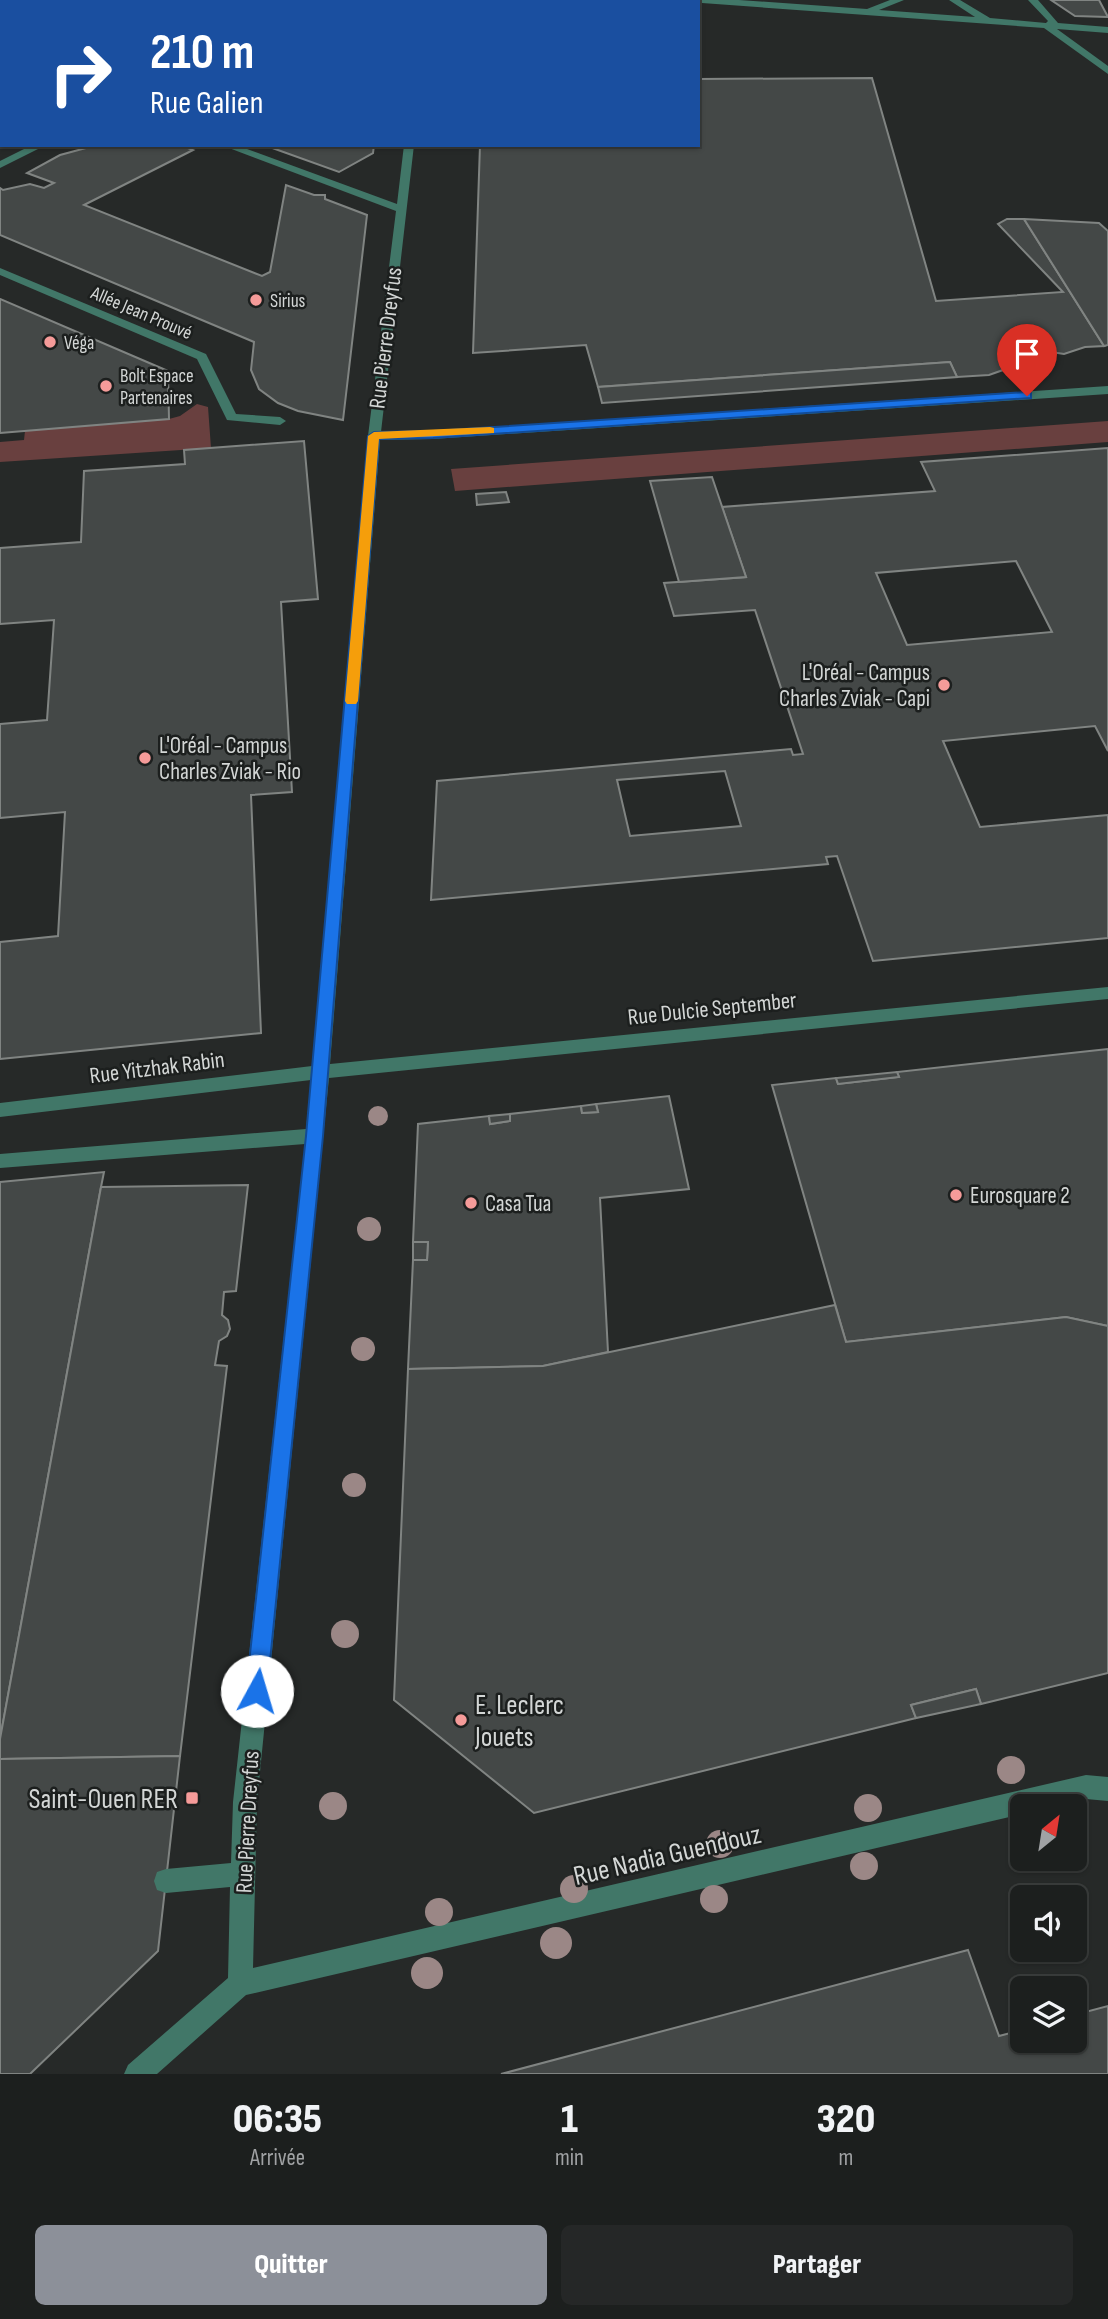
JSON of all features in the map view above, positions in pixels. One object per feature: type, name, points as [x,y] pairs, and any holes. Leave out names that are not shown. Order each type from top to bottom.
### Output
[{"type":"street","points":[[702,0],[1108,30]]},
{"type":"street","points":[[864,13],[899,0]]},
{"type":"street","points":[[954,0],[988,21]]},
{"type":"street","points":[[1033,0],[1054,22],[1047,26]]},
{"type":"street","points":[[1047,26],[1108,71]]},
{"type":"street","points":[[0,165],[37,147]]},
{"type":"street","points":[[231,147],[400,209]]},
{"type":"street","name":"Rue Pierre Dreyfus","points":[[240,1984],[245,1802],[315,1136],[374,436],[409,147]]},
{"type":"street","name":"Allée Jean Prouvé","points":[[0,271],[202,356],[232,417],[280,421]]},
{"type":"street","points":[[374,436],[433,435],[1108,390]]},
{"type":"street","name":"Rue Dulcie September","points":[[320,1072],[1108,993]]},
{"type":"street","name":"Rue Yitzhak Rabin","points":[[0,1110],[320,1072]]},
{"type":"street","points":[[0,1161],[315,1136]]},
{"type":"street","name":"Rue Nadia Guendouz","points":[[240,1984],[1086,1787],[1108,1788]]},
{"type":"street","points":[[166,1881],[243,1874]]},
{"type":"street","points":[[137,2074],[240,1984]]},
{"type":"shaded area","points":[[197,404],[208,407],[211,448],[0,462],[0,442],[24,440],[25,431],[169,419],[180,416]]},
{"type":"shaded area","points":[[1108,421],[1108,442],[455,491],[451,469]]},
{"type":"building","points":[[1051,0],[1099,0],[1108,17],[1075,16]]},
{"type":"building","points":[[872,78],[936,301],[1063,292],[998,224],[1007,219],[1024,219],[1104,346],[1085,347],[1064,354],[1038,350],[1011,352],[1011,363],[1003,370],[989,375],[957,377],[950,362],[598,387],[586,345],[473,353],[480,147],[700,147],[700,79]]},
{"type":"building","name":"Sirius","points":[[90,147],[185,147],[193,150],[84,205],[262,276],[270,272],[286,185],[314,195],[325,195],[325,199],[367,215],[343,420],[298,411],[278,403],[259,389],[251,370],[254,342],[0,235],[0,188],[3,190],[30,184],[44,188],[54,183],[27,173],[60,155]]},
{"type":"building","points":[[270,147],[374,147],[373,153],[339,172]]},
{"type":"building","points":[[1024,219],[1099,223],[1108,231],[1108,345],[1104,346]]},
{"type":"building","name":"Véga","points":[[0,299],[168,371],[169,419],[0,433]]},
{"type":"building","points":[[950,362],[957,377],[602,403],[598,387]]},
{"type":"building","name":"L'Oréal - Campus Charles Zviak - Rio","points":[[304,441],[318,599],[281,602],[292,792],[251,795],[261,1033],[0,1059],[0,942],[58,936],[65,812],[0,818],[0,724],[47,720],[54,620],[0,624],[0,548],[81,542],[84,471],[185,464],[184,450]]},
{"type":"building","name":"L'Oréal - Campus Charles Zviak - Capi","points":[[1108,448],[1108,751],[1095,726],[943,741],[980,827],[1108,815],[1108,938],[873,961],[837,856],[826,857],[828,864],[431,900],[437,781],[791,749],[793,755],[803,754],[755,610],[674,616],[664,583],[746,577],[722,507],[935,491],[921,462]],"holes":[[[1016,561],[1052,632],[907,645],[876,573]],[[725,771],[741,826],[630,836],[617,780]]]},
{"type":"building","points":[[712,477],[746,577],[679,582],[650,481]]},
{"type":"building","points":[[506,492],[509,502],[477,505],[476,494]]},
{"type":"building","name":"Eurosquare 2","points":[[1108,1049],[1108,1326],[1066,1317],[846,1342],[772,1085],[836,1078],[838,1084],[899,1077],[897,1072]]},
{"type":"building","points":[[897,1072],[899,1077],[838,1084],[836,1078]]},
{"type":"building","points":[[669,1096],[689,1189],[600,1198],[608,1352],[543,1366],[408,1369],[413,1260],[427,1260],[428,1242],[413,1242],[418,1124],[489,1116],[490,1124],[510,1121],[510,1114],[581,1106],[582,1113],[598,1112],[596,1104]]},
{"type":"building","points":[[596,1104],[598,1112],[582,1113],[581,1106]]},
{"type":"building","points":[[510,1114],[510,1121],[490,1124],[489,1116]]},
{"type":"building","points":[[104,1172],[101,1187],[0,1739],[0,1182]]},
{"type":"building","points":[[248,1185],[236,1291],[224,1292],[222,1315],[228,1320],[230,1329],[227,1336],[219,1341],[215,1365],[227,1366],[180,1756],[0,1759],[0,1739],[101,1187]]},
{"type":"building","points":[[413,1242],[428,1242],[427,1260],[413,1260]]},
{"type":"building","points":[[835,1305],[846,1342],[1066,1317],[1108,1326],[1108,1673],[981,1704],[976,1689],[911,1705],[916,1718],[534,1813],[394,1700],[408,1369],[543,1366]]},
{"type":"building","points":[[976,1689],[981,1704],[916,1718],[911,1705]]},
{"type":"building","points":[[180,1756],[158,1951],[30,2074],[0,2074],[0,1759]]},
{"type":"building","points":[[968,1950],[999,2036],[1010,2033],[1010,2053],[1087,2053],[1087,2012],[1108,2006],[1108,2074],[501,2074]]},
{"type":"slow traffic","points":[[351,701],[374,436],[490,431]]},
{"type":"place","name":"Sirius","points":[[256,300]]},
{"type":"place","name":"Véga","points":[[50,342]]},
{"type":"place","name":"Bolt Espace Partenaires","points":[[106,386]]},
{"type":"place","name":"L'Oréal - Campus Charles Zviak - Capi","points":[[944,685]]},
{"type":"place","name":"L'Oréal - Campus Charles Zviak - Rio","points":[[145,758]]},
{"type":"place","name":"Eurosquare 2","points":[[956,1195]]},
{"type":"place","name":"Casa Tua","points":[[471,1203]]},
{"type":"place","name":"E. Leclerc Jouets","points":[[461,1720]]},
{"type":"place","name":"Saint-Ouen RER","points":[[192,1798]]},
{"type":"route","points":[[257,1691],[315,1136],[374,436],[433,435],[1027,396]]}]
